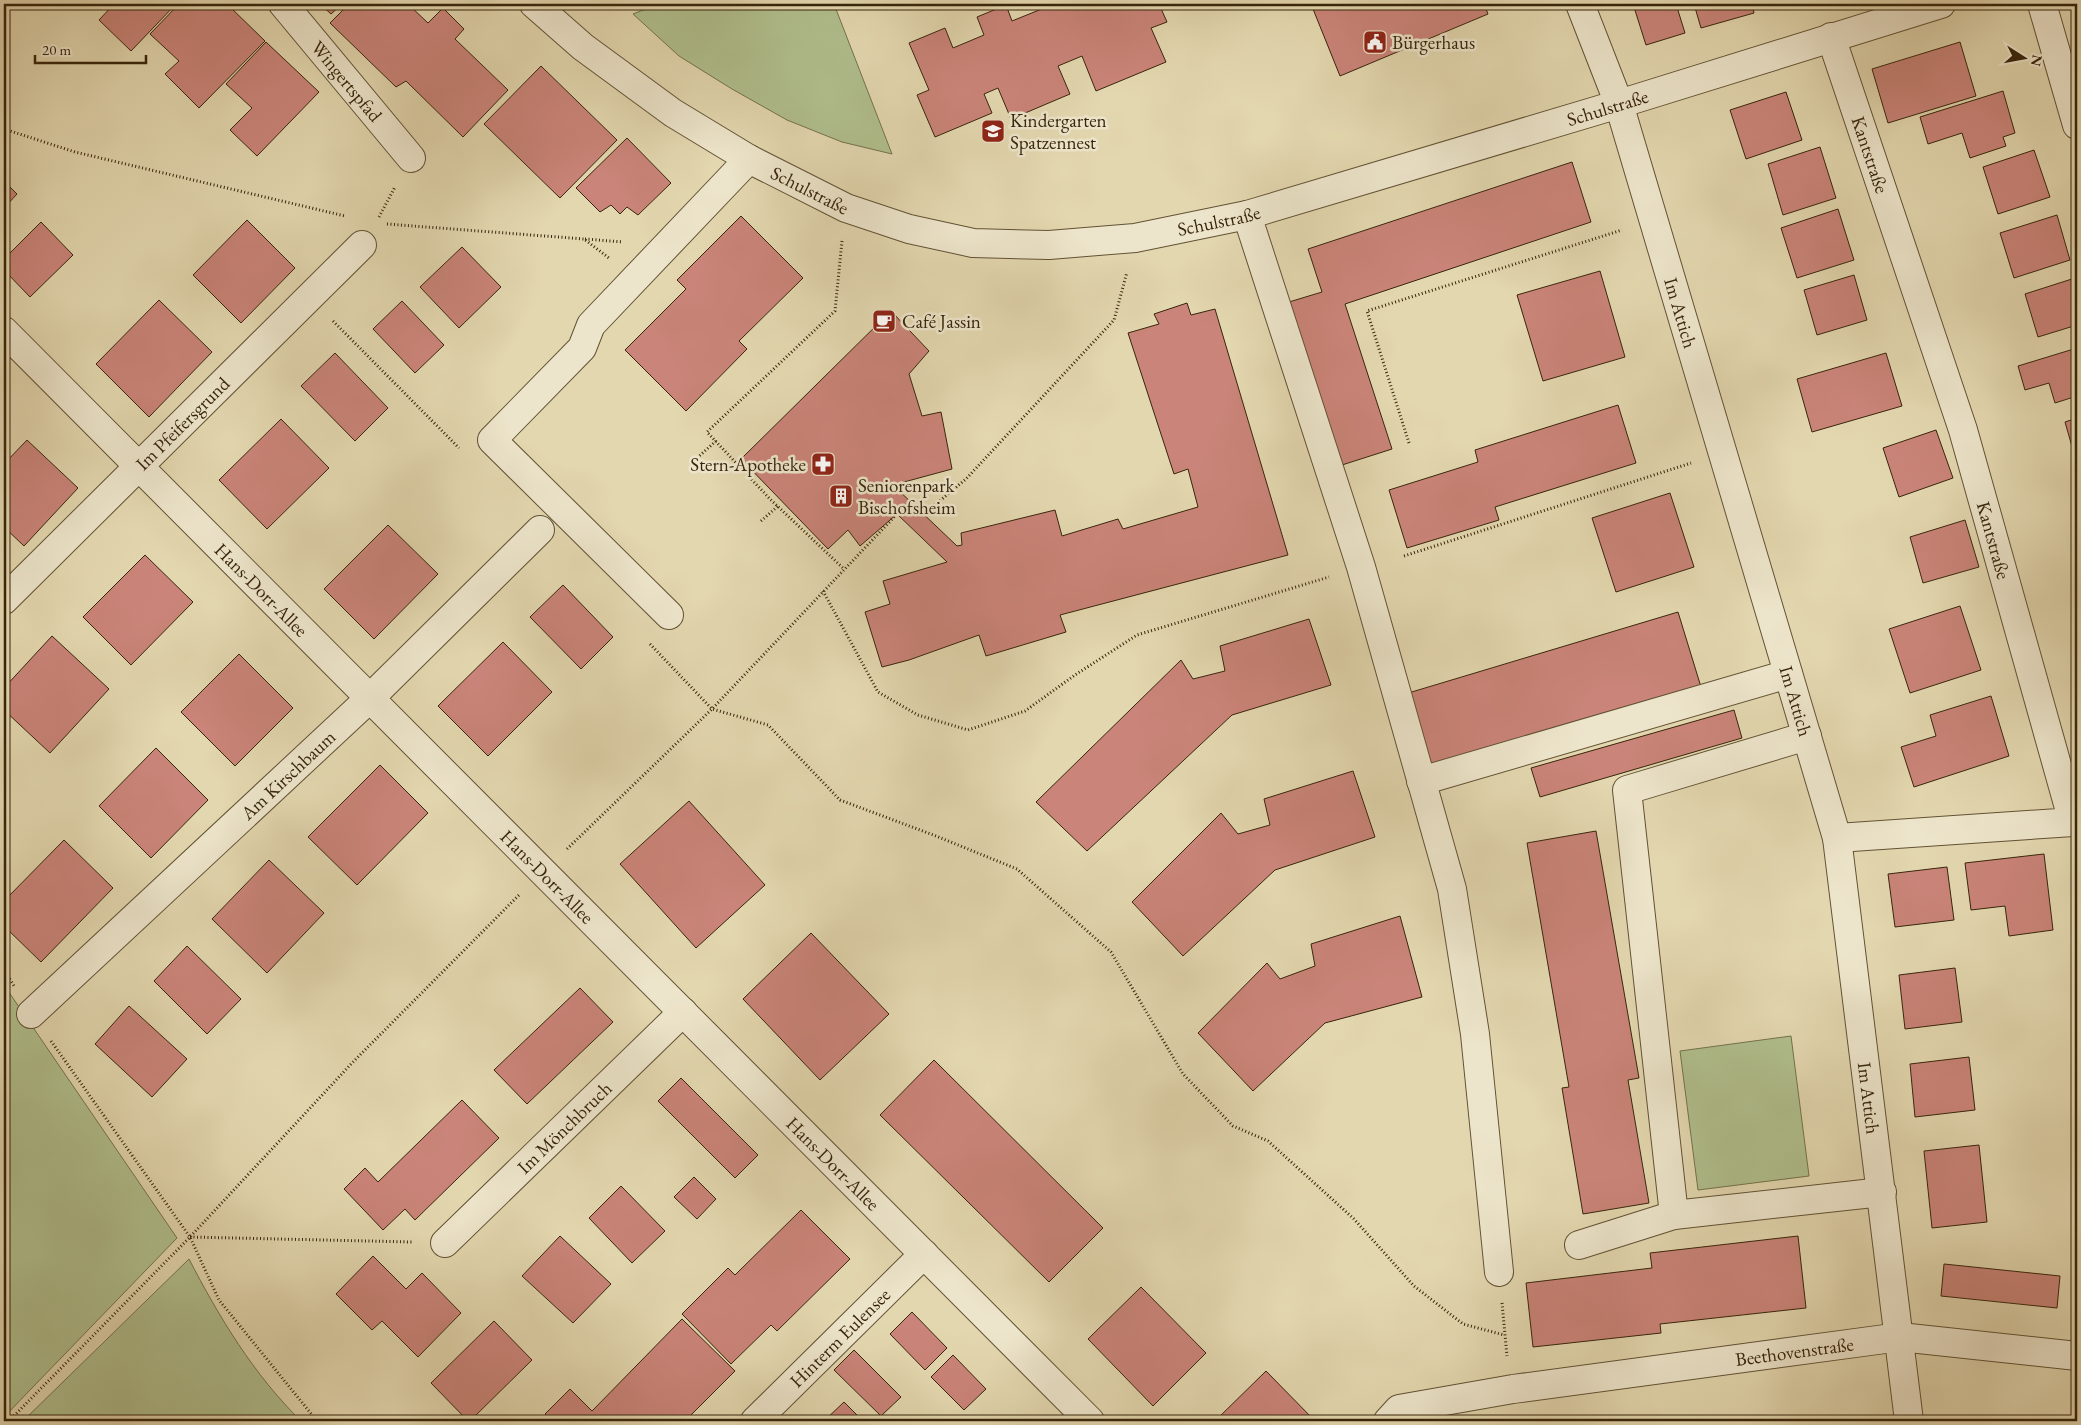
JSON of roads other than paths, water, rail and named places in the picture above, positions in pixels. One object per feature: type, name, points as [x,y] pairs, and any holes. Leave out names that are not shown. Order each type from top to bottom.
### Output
[{"type":"street","name":"Wingertspfad","points":[[283,4],[411,158]]},
{"type":"street","name":"Im Attich","points":[[1580,4],[1620,104],[1837,838],[1909,1421]]},
{"type":"street","name":"Schulstraße","points":[[538,5],[583,47],[673,113],[749,159],[846,208],[909,229],[972,243],[1049,245],[1136,238],[1248,215],[1620,104],[1941,4]]},
{"type":"street","points":[[2042,4],[2077,125]]},
{"type":"street","name":"Kantstraße","points":[[1831,37],[1964,430],[2073,822],[1837,838]]},
{"type":"street","points":[[669,615],[492,440],[582,348],[591,325],[749,159]]},
{"type":"street","points":[[1248,215],[1361,567],[1452,889],[1475,1034],[1499,1272]]},
{"type":"street","name":"Im Pfeifersgrund","points":[[4,600],[310,298],[369,234]]},
{"type":"street","name":"Hans-Dorr-Allee","points":[[4,331],[1090,1421]]},
{"type":"street","name":"Am Kirschbaum","points":[[31,1014],[370,698],[540,530]]},
{"type":"street","points":[[1421,781],[1788,674]]},
{"type":"street","points":[[1674,1215],[1627,790],[1807,736]]},
{"type":"street","name":"Im Mönchbruch","points":[[446,1243],[683,1012]]},
{"type":"street","points":[[1579,1244],[1674,1215],[1882,1192]]},
{"type":"street","name":"Hinterm Eulensee","points":[[755,1421],[924,1254]]},
{"type":"street","name":"Beethovenstraße","points":[[1388,1421],[1399,1409],[1513,1389],[1900,1337],[2077,1356]]},
{"type":"place","name":"Bürgerhaus","points":[[1375,42]]},
{"type":"place","name":"Kindergarten Spatzennest","points":[[993,131]]},
{"type":"place","name":"Café Jassin","points":[[884,321]]},
{"type":"place","name":"Stern-Apotheke","points":[[823,464]]},
{"type":"place","name":"Seniorenpark Bischofsheim","points":[[841,496]]}]
